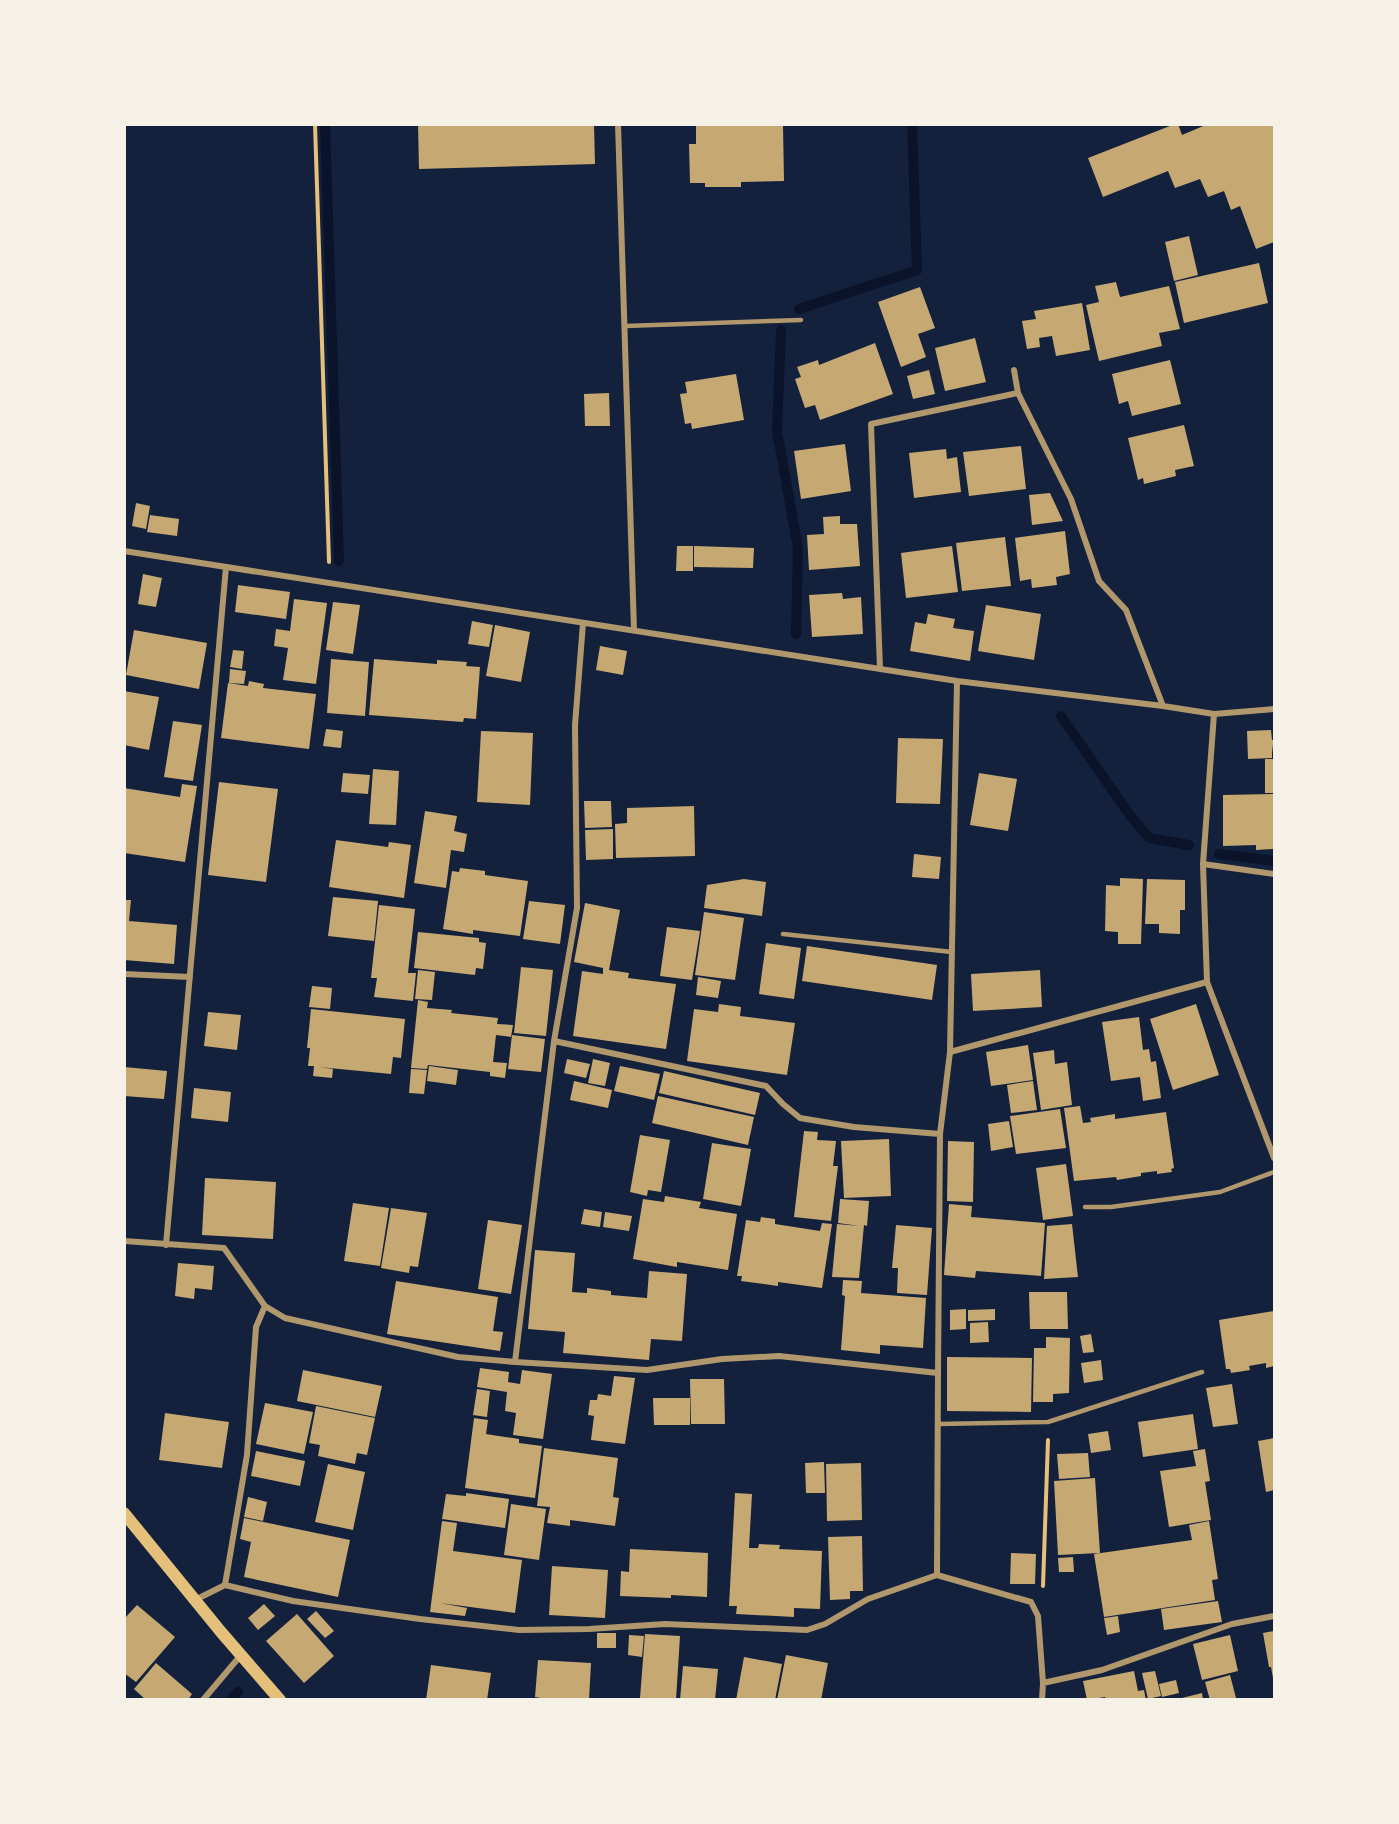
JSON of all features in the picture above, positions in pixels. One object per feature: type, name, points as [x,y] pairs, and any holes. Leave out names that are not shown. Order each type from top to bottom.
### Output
[{"type":"main road","points":[[124,1513],[280,1700]]},
{"type":"street","points":[[618,124],[634,630]]},
{"type":"street","points":[[1014,370],[1018,393],[1071,499],[1099,581],[1126,610],[1162,706]]},
{"type":"street","points":[[880,669],[871,424],[1018,393]]},
{"type":"street","points":[[124,551],[957,681],[1214,714],[1275,709]]},
{"type":"street","points":[[166,1245],[226,567]]},
{"type":"street","points":[[515,1362],[555,1041],[578,908],[575,725],[583,622]]},
{"type":"street","points":[[937,1575],[940,1134],[950,1052],[957,681]]},
{"type":"street","points":[[1214,714],[1203,864],[1207,982],[1275,1158]]},
{"type":"street","points":[[1203,864],[1275,874]]},
{"type":"street","points":[[124,974],[190,977]]},
{"type":"street","points":[[950,1052],[1207,982]]},
{"type":"street","points":[[555,1041],[766,1086],[800,1118],[854,1127],[940,1134]]},
{"type":"street","points":[[124,1241],[225,1248],[265,1306],[285,1318],[458,1357],[647,1370],[722,1359],[779,1356],[938,1373]]},
{"type":"street","points":[[225,1585],[247,1455],[256,1327],[265,1306]]},
{"type":"street","points":[[195,1600],[225,1585],[293,1601],[519,1630],[589,1629],[665,1624],[807,1630],[825,1624],[868,1599],[937,1575],[1031,1602],[1038,1616],[1043,1683],[1042,1700]]},
{"type":"street","points":[[1043,1683],[1102,1670],[1232,1624],[1275,1616]]},
{"type":"street","points":[[203,1700],[241,1655]]},
{"type":"lane","points":[[624,326],[801,320]]},
{"type":"lane","points":[[783,934],[952,952]]},
{"type":"lane","points":[[1085,1207],[1111,1207],[1220,1192],[1275,1172]]},
{"type":"lane","points":[[938,1424],[1048,1422],[1202,1372]]},
{"type":"path","points":[[315,124],[330,583]]},
{"type":"path","points":[[1038,1616],[1043,1598],[1048,1422]]},
{"type":"building","points":[[418,124],[594,124],[595,164],[419,169]]},
{"type":"building","points":[[696,124],[783,125],[784,181],[741,182],[741,187],[705,187],[705,183],[690,183],[689,144],[696,144]]},
{"type":"building","points":[[1178,124],[1182,135],[1208,124],[1274,124],[1274,242],[1256,249],[1240,206],[1231,210],[1224,191],[1208,197],[1200,179],[1175,188],[1168,171],[1103,197],[1088,158]]},
{"type":"building","points":[[1189,236],[1198,275],[1174,281],[1165,242]]},
{"type":"building","points":[[1259,263],[1268,303],[1184,323],[1175,282]]},
{"type":"building","points":[[1116,282],[1120,297],[1169,286],[1180,329],[1159,333],[1162,346],[1099,361],[1086,305],[1099,302],[1095,286]]},
{"type":"building","points":[[920,287],[935,328],[918,334],[926,357],[901,367],[878,302]]},
{"type":"building","points":[[1082,303],[1090,350],[1056,356],[1052,336],[1039,338],[1040,347],[1027,349],[1022,321],[1036,319],[1034,311]]},
{"type":"building","points":[[975,338],[986,382],[945,391],[935,348]]},
{"type":"building","points":[[875,343],[893,394],[820,420],[815,405],[805,408],[795,379],[801,377],[797,367],[818,360],[819,365]]},
{"type":"building","points":[[1170,360],[1181,404],[1132,416],[1128,401],[1119,404],[1112,374]]},
{"type":"building","points":[[929,370],[935,394],[913,399],[907,376]]},
{"type":"building","points":[[736,374],[744,420],[692,429],[691,423],[685,424],[680,394],[687,393],[685,382]]},
{"type":"building","points":[[609,393],[610,426],[585,426],[584,394]]},
{"type":"building","points":[[1184,425],[1194,466],[1175,470],[1176,476],[1144,484],[1143,478],[1138,480],[1128,438]]},
{"type":"building","points":[[845,444],[851,491],[801,499],[794,451]]},
{"type":"building","points":[[1021,446],[1026,489],[969,496],[963,452]]},
{"type":"building","points":[[946,449],[947,459],[957,457],[961,492],[914,498],[909,453]]},
{"type":"building","points":[[1050,493],[1063,521],[1032,525],[1029,495]]},
{"type":"building","points":[[136,503],[150,506],[146,529],[132,526]]},
{"type":"building","points":[[150,515],[179,519],[177,536],[147,532]]},
{"type":"building","points":[[840,516],[840,524],[857,524],[860,566],[809,570],[807,535],[824,534],[823,517]]},
{"type":"building","points":[[1065,531],[1070,574],[1056,577],[1057,585],[1032,588],[1031,579],[1020,581],[1015,538]]},
{"type":"building","points":[[1005,537],[1011,586],[962,591],[956,543]]},
{"type":"building","points":[[677,546],[693,546],[693,571],[676,571]]},
{"type":"building","points":[[694,546],[754,548],[753,568],[694,567]]},
{"type":"building","points":[[952,546],[958,592],[906,598],[901,553]]},
{"type":"building","points":[[143,574],[162,578],[156,607],[138,604]]},
{"type":"building","points":[[238,585],[290,592],[286,619],[235,612]]},
{"type":"building","points":[[842,593],[843,599],[861,597],[863,634],[812,637],[809,595]]},
{"type":"building","points":[[294,599],[327,603],[316,684],[283,680],[288,648],[274,646],[276,629],[290,631]]},
{"type":"building","points":[[333,602],[360,605],[353,654],[326,650]]},
{"type":"building","points":[[986,605],[1041,614],[1034,660],[978,651]]},
{"type":"building","points":[[928,614],[955,619],[953,628],[974,631],[970,661],[910,651],[915,622],[926,624]]},
{"type":"building","points":[[472,621],[493,625],[489,647],[468,644]]},
{"type":"building","points":[[495,625],[530,632],[521,682],[486,676]]},
{"type":"building","points":[[134,630],[207,643],[199,689],[126,675]]},
{"type":"building","points":[[600,646],[627,651],[623,675],[596,670]]},
{"type":"building","points":[[233,650],[244,651],[242,669],[230,667]]},
{"type":"building","points":[[331,659],[369,662],[365,716],[327,713]]},
{"type":"building","points":[[374,659],[437,664],[437,660],[467,662],[466,666],[480,667],[476,719],[464,718],[463,722],[369,715]]},
{"type":"building","points":[[230,669],[246,671],[244,684],[229,683]]},
{"type":"building","points":[[249,681],[264,684],[263,688],[316,694],[309,749],[221,738],[228,683],[248,686]]},
{"type":"building","points":[[124,691],[159,697],[149,750],[124,745]]},
{"type":"building","points":[[173,721],[202,725],[193,781],[164,777]]},
{"type":"building","points":[[326,729],[343,731],[341,748],[323,746]]},
{"type":"building","points":[[1271,730],[1272,740],[1274,740],[1272,758],[1248,759],[1247,731]]},
{"type":"building","points":[[481,731],[533,733],[530,805],[477,802]]},
{"type":"building","points":[[898,738],[943,739],[940,804],[896,803]]},
{"type":"building","points":[[1265,759],[1274,759],[1274,793],[1265,793]]},
{"type":"building","points":[[373,769],[399,771],[396,825],[369,824]]},
{"type":"building","points":[[343,773],[370,775],[368,794],[341,792]]},
{"type":"building","points":[[979,773],[1017,779],[1008,831],[970,825]]},
{"type":"building","points":[[219,782],[278,789],[266,882],[208,875]]},
{"type":"building","points":[[182,784],[197,786],[185,862],[124,853],[124,788],[180,797]]},
{"type":"building","points":[[1274,794],[1274,849],[1256,850],[1256,845],[1223,846],[1223,795]]},
{"type":"building","points":[[584,801],[611,801],[612,827],[585,828]]},
{"type":"building","points":[[694,806],[695,856],[616,858],[615,824],[627,823],[627,808]]},
{"type":"building","points":[[425,811],[457,816],[454,831],[467,834],[464,852],[451,850],[446,888],[414,883]]},
{"type":"building","points":[[613,829],[613,859],[586,860],[585,830]]},
{"type":"building","points":[[336,840],[388,847],[389,842],[411,845],[404,898],[329,887]]},
{"type":"building","points":[[914,854],[941,857],[939,879],[912,877]]},
{"type":"building","points":[[460,868],[485,871],[485,875],[528,881],[520,936],[473,930],[473,934],[443,929],[452,871],[459,872]]},
{"type":"building","points":[[1120,878],[1143,879],[1141,944],[1118,944],[1118,932],[1105,931],[1106,885],[1120,886]]},
{"type":"building","points":[[744,879],[766,882],[762,916],[704,908],[707,885]]},
{"type":"building","points":[[1147,879],[1185,880],[1185,910],[1180,910],[1180,934],[1159,933],[1159,924],[1145,924]]},
{"type":"building","points":[[333,897],[378,901],[374,941],[328,936]]},
{"type":"building","points":[[124,900],[131,900],[129,921],[177,925],[174,964],[124,960]]},
{"type":"building","points":[[529,901],[565,905],[560,944],[523,939]]},
{"type":"building","points":[[585,903],[620,910],[609,970],[629,973],[628,978],[676,984],[666,1049],[573,1036],[582,971],[603,974],[603,968],[574,962]]},
{"type":"building","points":[[379,905],[415,909],[408,973],[416,973],[413,1001],[374,997],[377,978],[371,978]]},
{"type":"building","points":[[704,912],[744,918],[735,980],[695,975]]},
{"type":"building","points":[[667,927],[700,931],[692,980],[660,976]]},
{"type":"building","points":[[418,932],[479,938],[479,942],[486,943],[483,969],[476,968],[475,975],[414,968]]},
{"type":"building","points":[[766,943],[801,948],[794,999],[759,994]]},
{"type":"building","points":[[807,946],[937,965],[932,1000],[802,981]]},
{"type":"building","points":[[521,967],[553,970],[546,1036],[514,1033]]},
{"type":"building","points":[[418,970],[435,972],[432,1000],[415,999]]},
{"type":"building","points":[[1040,970],[1042,1007],[973,1011],[971,974]]},
{"type":"building","points":[[698,977],[721,981],[718,998],[696,995]]},
{"type":"building","points":[[312,986],[332,988],[330,1009],[309,1007]]},
{"type":"building","points":[[418,1000],[428,1002],[427,1008],[498,1018],[497,1024],[513,1025],[511,1037],[496,1035],[493,1062],[507,1063],[505,1078],[490,1076],[490,1072],[428,1065],[427,1069],[411,1068]]},
{"type":"building","points":[[719,1004],[741,1007],[740,1016],[795,1023],[787,1075],[687,1061],[694,1009],[718,1012]]},
{"type":"building","points":[[1196,1004],[1219,1075],[1173,1090],[1150,1019]]},
{"type":"building","points":[[311,1009],[405,1019],[401,1058],[393,1057],[391,1074],[319,1067],[333,1069],[332,1078],[313,1076],[314,1066],[308,1066],[310,1048],[307,1048]]},
{"type":"building","points":[[208,1012],[241,1015],[237,1050],[204,1046]]},
{"type":"building","points":[[1139,1017],[1143,1050],[1149,1049],[1151,1062],[1156,1061],[1161,1098],[1143,1101],[1140,1077],[1111,1081],[1102,1022]]},
{"type":"building","points":[[512,1035],[545,1039],[541,1072],[508,1069]]},
{"type":"building","points":[[1028,1045],[1033,1080],[991,1086],[986,1052]]},
{"type":"building","points":[[1054,1050],[1055,1064],[1067,1062],[1072,1105],[1041,1110],[1033,1053]]},
{"type":"building","points":[[567,1059],[590,1064],[586,1078],[564,1073]]},
{"type":"building","points":[[593,1059],[610,1063],[605,1086],[588,1083]]},
{"type":"building","points":[[429,1066],[458,1070],[456,1085],[427,1081]]},
{"type":"building","points":[[620,1066],[660,1074],[654,1100],[614,1091]]},
{"type":"building","points":[[124,1067],[167,1071],[164,1099],[124,1096]]},
{"type":"building","points":[[411,1069],[427,1070],[424,1094],[409,1093]]},
{"type":"building","points":[[664,1071],[760,1093],[755,1115],[659,1093]]},
{"type":"building","points":[[574,1081],[612,1090],[608,1108],[570,1100]]},
{"type":"building","points":[[1033,1081],[1037,1110],[1011,1113],[1007,1085]]},
{"type":"building","points":[[194,1088],[231,1092],[228,1122],[191,1118]]},
{"type":"building","points":[[658,1096],[754,1117],[748,1145],[652,1123]]},
{"type":"building","points":[[1080,1106],[1083,1123],[1091,1122],[1090,1118],[1115,1114],[1115,1119],[1166,1112],[1174,1168],[1171,1169],[1172,1172],[1141,1173],[1141,1176],[1117,1180],[1116,1177],[1074,1181],[1064,1108]]},
{"type":"building","points":[[1060,1109],[1066,1148],[1016,1154],[1010,1116]]},
{"type":"building","points":[[1009,1121],[1013,1147],[991,1151],[988,1124]]},
{"type":"building","points":[[804,1131],[818,1132],[817,1140],[836,1141],[833,1166],[838,1166],[831,1221],[794,1217]]},
{"type":"building","points":[[640,1135],[670,1140],[661,1192],[648,1190],[647,1196],[630,1192]]},
{"type":"building","points":[[889,1139],[891,1196],[844,1198],[841,1141]]},
{"type":"building","points":[[948,1141],[974,1142],[973,1202],[947,1201]]},
{"type":"building","points":[[712,1143],[751,1149],[741,1206],[703,1199]]},
{"type":"building","points":[[1066,1164],[1073,1216],[1043,1220],[1036,1168]]},
{"type":"building","points":[[205,1178],[276,1182],[273,1239],[202,1235]]},
{"type":"building","points":[[665,1196],[701,1202],[699,1208],[737,1214],[728,1270],[677,1262],[677,1267],[633,1259],[643,1199],[664,1202]]},
{"type":"building","points":[[840,1199],[869,1201],[867,1226],[864,1225],[859,1278],[832,1277],[837,1224],[860,1226],[838,1223]]},
{"type":"building","points":[[353,1203],[389,1208],[380,1266],[344,1261]]},
{"type":"building","points":[[949,1204],[972,1206],[971,1217],[1045,1223],[1041,1276],[976,1271],[975,1278],[944,1275]]},
{"type":"building","points":[[391,1208],[427,1213],[418,1267],[410,1266],[409,1273],[381,1268]]},
{"type":"building","points":[[584,1209],[602,1212],[600,1227],[581,1224]]},
{"type":"building","points":[[605,1212],[632,1216],[629,1231],[603,1227]]},
{"type":"building","points":[[761,1217],[775,1219],[775,1224],[820,1231],[822,1223],[832,1224],[822,1288],[778,1282],[778,1286],[741,1281],[742,1276],[737,1276],[746,1220],[760,1222]]},
{"type":"building","points":[[488,1220],[522,1225],[511,1294],[478,1289]]},
{"type":"building","points":[[1072,1224],[1078,1277],[1044,1279],[1047,1226]]},
{"type":"building","points":[[896,1225],[932,1228],[927,1295],[897,1293],[898,1268],[892,1268]]},
{"type":"building","points":[[535,1250],[575,1253],[572,1292],[587,1293],[587,1288],[611,1291],[611,1295],[647,1298],[649,1271],[687,1274],[682,1341],[651,1339],[649,1360],[563,1353],[565,1332],[528,1329]]},
{"type":"building","points":[[178,1263],[214,1266],[212,1290],[195,1288],[194,1299],[175,1296]]},
{"type":"building","points":[[843,1280],[862,1281],[861,1293],[926,1298],[923,1348],[880,1345],[880,1354],[841,1350],[845,1296],[842,1295]]},
{"type":"building","points":[[396,1281],[498,1297],[493,1331],[503,1332],[500,1351],[387,1334]]},
{"type":"building","points":[[1029,1292],[1067,1292],[1068,1329],[1030,1329]]},
{"type":"building","points":[[966,1309],[966,1329],[950,1330],[950,1310]]},
{"type":"building","points":[[995,1309],[995,1320],[968,1321],[968,1310]]},
{"type":"building","points":[[1274,1311],[1274,1366],[1266,1368],[1266,1363],[1249,1366],[1250,1370],[1231,1373],[1230,1369],[1226,1369],[1219,1320]]},
{"type":"building","points":[[988,1322],[989,1342],[970,1343],[970,1323]]},
{"type":"building","points":[[1091,1334],[1094,1352],[1083,1353],[1080,1336]]},
{"type":"building","points":[[1046,1337],[1070,1338],[1069,1393],[1053,1394],[1053,1402],[1033,1402],[1034,1348],[1046,1348]]},
{"type":"building","points":[[947,1357],[1032,1358],[1031,1412],[947,1411]]},
{"type":"building","points":[[1101,1360],[1103,1380],[1084,1383],[1081,1363]]},
{"type":"building","points":[[480,1368],[509,1372],[508,1382],[520,1384],[522,1370],[552,1374],[543,1439],[513,1435],[516,1413],[505,1411],[507,1392],[477,1387]]},
{"type":"building","points":[[303,1370],[382,1386],[375,1417],[297,1401]]},
{"type":"building","points":[[614,1376],[635,1378],[625,1444],[591,1440],[594,1416],[588,1415],[590,1400],[597,1400],[598,1394],[611,1396]]},
{"type":"building","points":[[690,1379],[724,1379],[725,1424],[691,1424]]},
{"type":"building","points":[[1232,1384],[1238,1424],[1213,1427],[1206,1388]]},
{"type":"building","points":[[477,1389],[490,1391],[487,1417],[473,1415]]},
{"type":"building","points":[[653,1398],[690,1398],[690,1425],[654,1425]]},
{"type":"building","points":[[265,1403],[313,1412],[304,1454],[256,1444]]},
{"type":"building","points":[[316,1406],[375,1418],[367,1455],[357,1453],[355,1464],[318,1456],[320,1445],[309,1443]]},
{"type":"building","points":[[165,1413],[229,1422],[222,1468],[159,1460]]},
{"type":"building","points":[[1193,1414],[1198,1449],[1143,1457],[1138,1422]]},
{"type":"building","points":[[474,1418],[488,1420],[486,1434],[519,1439],[519,1443],[542,1446],[535,1498],[465,1488]]},
{"type":"building","points":[[1108,1431],[1111,1450],[1091,1453],[1088,1434]]},
{"type":"building","points":[[1274,1438],[1274,1490],[1266,1492],[1258,1441]]},
{"type":"building","points":[[544,1448],[618,1458],[613,1497],[619,1498],[615,1526],[570,1520],[570,1526],[547,1523],[550,1507],[537,1506]]},
{"type":"building","points":[[1205,1449],[1210,1481],[1205,1482],[1211,1520],[1169,1527],[1160,1471],[1196,1466],[1193,1451]]},
{"type":"building","points":[[256,1451],[305,1461],[300,1486],[251,1476]]},
{"type":"building","points":[[1088,1453],[1090,1477],[1059,1479],[1057,1454]]},
{"type":"building","points":[[824,1462],[825,1493],[806,1493],[805,1463]]},
{"type":"building","points":[[861,1463],[862,1520],[827,1521],[826,1464]]},
{"type":"building","points":[[328,1464],[365,1472],[353,1530],[315,1522]]},
{"type":"building","points":[[1095,1478],[1100,1553],[1058,1555],[1054,1481]]},
{"type":"building","points":[[466,1493],[509,1499],[505,1528],[442,1519],[446,1494],[466,1496]]},
{"type":"building","points":[[735,1493],[752,1494],[749,1548],[758,1548],[759,1544],[780,1545],[779,1549],[822,1551],[820,1609],[794,1608],[794,1617],[736,1614],[737,1606],[729,1606]]},
{"type":"building","points":[[248,1497],[267,1502],[263,1521],[244,1517]]},
{"type":"building","points":[[511,1504],[546,1509],[539,1560],[504,1555]]},
{"type":"building","points":[[244,1518],[350,1540],[338,1597],[244,1577],[251,1542],[240,1539]]},
{"type":"building","points":[[442,1521],[457,1523],[453,1551],[522,1560],[515,1613],[440,1603],[467,1608],[465,1616],[430,1612]]},
{"type":"building","points":[[1209,1521],[1218,1579],[1212,1580],[1215,1600],[1104,1617],[1094,1554],[1192,1540],[1189,1525]]},
{"type":"building","points":[[862,1536],[863,1591],[850,1591],[850,1599],[830,1600],[828,1537]]},
{"type":"building","points":[[630,1549],[708,1553],[707,1597],[620,1596],[621,1571],[629,1572]]},
{"type":"building","points":[[1011,1553],[1036,1554],[1035,1584],[1010,1584]]},
{"type":"building","points":[[1073,1557],[1074,1572],[1059,1572],[1058,1558]]},
{"type":"building","points":[[552,1566],[608,1570],[605,1618],[549,1615]]},
{"type":"building","points":[[1218,1601],[1222,1622],[1164,1630],[1161,1609]]},
{"type":"building","points":[[264,1604],[275,1616],[258,1630],[248,1618]]},
{"type":"building","points":[[137,1605],[175,1637],[136,1682],[124,1673],[124,1619]]},
{"type":"building","points":[[316,1611],[334,1631],[325,1638],[307,1619]]},
{"type":"building","points":[[297,1614],[334,1656],[304,1683],[266,1641]]},
{"type":"building","points":[[1118,1616],[1120,1632],[1107,1635],[1104,1618]]},
{"type":"building","points":[[1274,1631],[1274,1678],[1273,1678],[1263,1633]]},
{"type":"building","points":[[597,1633],[616,1633],[616,1648],[597,1648]]},
{"type":"building","points":[[645,1634],[680,1636],[676,1700],[640,1698]]},
{"type":"building","points":[[629,1635],[644,1636],[642,1657],[628,1655]]},
{"type":"building","points":[[1230,1635],[1238,1671],[1202,1680],[1193,1644]]},
{"type":"building","points":[[786,1655],[828,1663],[821,1700],[777,1700]]},
{"type":"building","points":[[744,1657],[782,1664],[775,1700],[736,1700]]},
{"type":"building","points":[[538,1660],[591,1663],[589,1700],[551,1700],[535,1697]]},
{"type":"building","points":[[156,1663],[192,1694],[188,1700],[146,1700],[134,1689]]},
{"type":"building","points":[[431,1665],[491,1673],[487,1700],[426,1700]]},
{"type":"building","points":[[683,1666],[718,1669],[715,1700],[680,1700]]},
{"type":"building","points":[[1134,1671],[1138,1691],[1144,1690],[1146,1700],[1106,1700],[1105,1697],[1087,1700],[1083,1681]]},
{"type":"building","points":[[1155,1671],[1161,1696],[1148,1699],[1142,1673]]},
{"type":"building","points":[[1230,1675],[1236,1698],[1210,1700],[1205,1682]]},
{"type":"building","points":[[1176,1680],[1179,1693],[1162,1697],[1159,1684]]},
{"type":"building","points":[[1202,1693],[1203,1700],[1178,1700],[1178,1699]]},
{"type":"waterway","points":[[325,124],[339,561]]},
{"type":"waterway","points":[[799,309],[917,270],[912,124]]},
{"type":"waterway","points":[[781,330],[777,431],[798,548],[796,634]]},
{"type":"waterway","points":[[1061,716],[1129,814],[1149,838],[1189,845]]},
{"type":"waterway","points":[[1219,854],[1274,861]]},
{"type":"waterway","points":[[231,1700],[238,1692]]}]
